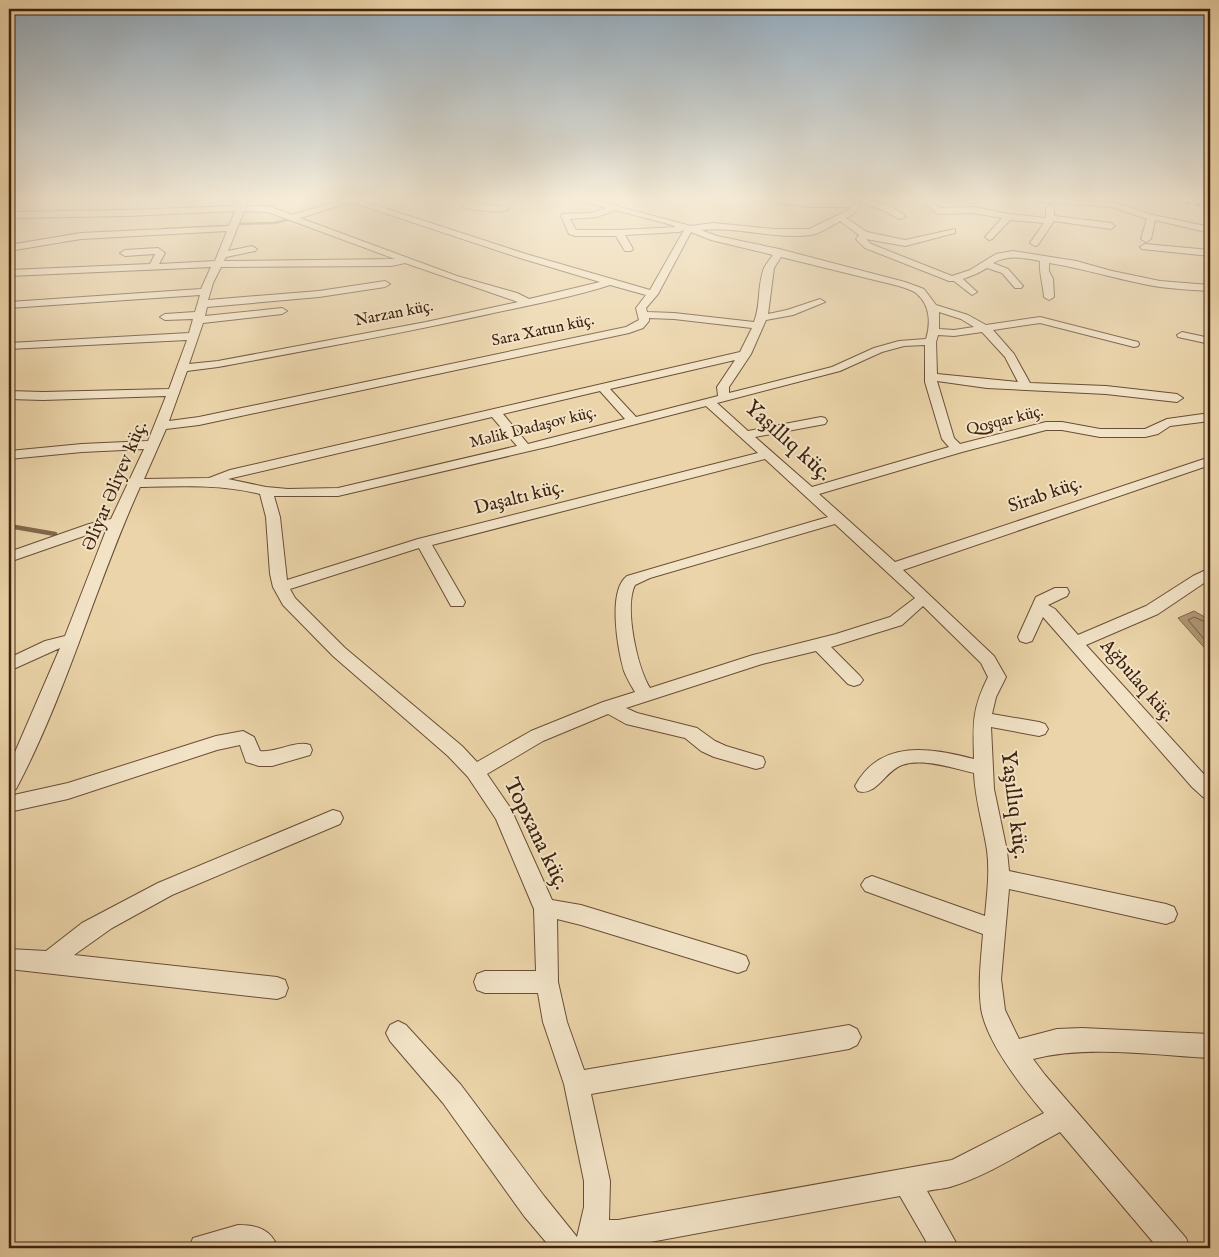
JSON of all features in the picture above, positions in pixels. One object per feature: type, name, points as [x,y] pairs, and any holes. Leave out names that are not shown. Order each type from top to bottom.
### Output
[{"type":"street","points":[[154,265],[157,258]]},
{"type":"street","points":[[220,260],[227,258]]},
{"type":"street","points":[[403,258],[454,278],[513,295],[529,303]]},
{"type":"street","points":[[533,258],[608,282],[653,294]]},
{"type":"street","name":"Sara Xatun küç.","points":[[162,426],[199,421],[629,330],[640,326],[644,321],[641,308],[662,280],[672,258]]},
{"type":"street","points":[[717,400],[723,392],[723,387],[745,354],[760,322],[770,268],[776,258]]},
{"type":"street","points":[[800,258],[911,287],[925,296],[932,307],[930,377],[948,439],[957,449]]},
{"type":"street","points":[[897,258],[948,278],[957,279],[973,289]]},
{"type":"street","points":[[957,279],[996,258]]},
{"type":"street","points":[[1036,258],[1076,264],[1110,274],[1160,284],[1210,288]]},
{"type":"street","points":[[9,272],[220,260],[391,263],[407,259]]},
{"type":"street","points":[[1045,259],[1044,271],[1048,279],[1049,297]]},
{"type":"street","name":"Əliyar Əliyev küç.","points":[[9,784],[24,754],[72,640],[117,522],[162,426],[184,368],[202,308],[220,260]]},
{"type":"street","points":[[986,264],[1005,270],[1018,286]]},
{"type":"street","points":[[1100,286],[1110,274]]},
{"type":"street","name":"Narzan küç.","points":[[184,368],[426,325],[529,303],[584,290],[608,282]]},
{"type":"street","points":[[165,317],[202,308],[385,284]]},
{"type":"street","points":[[643,315],[760,322],[820,302]]},
{"type":"street","points":[[9,305],[282,311]]},
{"type":"street","points":[[932,307],[959,314],[985,328],[1008,353],[1026,386]]},
{"type":"street","name":"Məlik Dadaşov küç.","points":[[136,483],[208,482],[238,484],[266,491],[307,494],[338,492],[525,448],[836,369],[871,352],[932,337],[1040,320],[1134,344]]},
{"type":"street","points":[[1182,335],[1210,341]]},
{"type":"street","points":[[9,346],[194,336]]},
{"type":"street","points":[[208,482],[230,474],[745,354]]},
{"type":"street","points":[[930,377],[1026,386],[1106,390],[1177,398]]},
{"type":"street","points":[[603,388],[633,421]]},
{"type":"street","points":[[9,395],[43,396],[175,392]]},
{"type":"street","name":"Yaşıllıq küç.","points":[[717,400],[745,435],[893,568],[988,660],[995,670],[997,677],[987,697],[982,719],[982,768],[986,802],[997,851],[999,878],[990,997],[1001,1030],[1013,1052],[1036,1084],[1176,1248]]},
{"type":"street","points":[[495,412],[525,448]]},
{"type":"street","name":"Qoşqar küç.","points":[[810,492],[957,449],[1046,426],[1062,426],[1100,433],[1145,433],[1177,421],[1210,417]]},
{"type":"street","points":[[745,435],[820,421]]},
{"type":"street","points":[[9,455],[82,448],[153,445]]},
{"type":"street","name":"Daşaltı küç.","points":[[282,587],[368,557],[423,542],[767,455]]},
{"type":"street","name":"Sirab küç.","points":[[893,568],[1210,461]]},
{"type":"street","name":"Topxana küç.","points":[[266,491],[273,517],[278,574],[289,601],[301,616],[339,652],[455,752],[475,772],[504,815],[545,909],[547,927],[547,982],[555,1022],[576,1084],[597,1181],[597,1207],[590,1240]]},
{"type":"street","points":[[646,696],[634,674],[629,654],[623,601],[624,591],[628,583],[637,577],[839,518]]},
{"type":"street","points":[[9,557],[94,527],[117,522]]},
{"type":"street","points":[[423,542],[457,602]]},
{"type":"street","name":"Ağbulaq küç.","points":[[1206,580],[1152,610],[1075,643],[1159,738],[1210,792]]},
{"type":"street","points":[[1026,637],[1042,602],[1061,592]]},
{"type":"street","points":[[475,772],[504,753],[537,736],[609,708],[750,662],[896,621],[904,617],[916,602],[924,599]]},
{"type":"street","points":[[1039,606],[1049,613],[1075,643]]},
{"type":"street","points":[[9,664],[51,645],[72,640]]},
{"type":"street","points":[[819,644],[854,680]]},
{"type":"street","points":[[609,708],[632,719],[691,733],[708,746],[721,752],[756,762]]},
{"type":"street","points":[[982,719],[1039,729]]},
{"type":"street","points":[[9,804],[68,791],[234,739],[243,738],[248,742],[253,757],[259,759],[275,758],[303,750]]},
{"type":"street","points":[[864,786],[886,765],[899,758],[913,756],[931,757],[982,768]]},
{"type":"street","points":[[50,962],[72,942],[165,889],[333,818]]},
{"type":"street","points":[[999,878],[1166,914]]},
{"type":"street","points":[[872,885],[995,928]]},
{"type":"street","points":[[545,909],[581,915],[738,963]]},
{"type":"street","points":[[9,959],[277,988]]},
{"type":"street","points":[[485,982],[547,982]]},
{"type":"street","points":[[398,1033],[452,1094],[534,1206],[569,1248]]},
{"type":"street","points":[[576,1084],[849,1037]]},
{"type":"street","points":[[1013,1052],[1057,1041],[1082,1040],[1210,1046]]},
{"type":"street","points":[[590,1240],[953,1173],[980,1161],[1064,1116]]},
{"type":"street","points":[[906,1182],[945,1248]]},
{"type":"street","points":[[203,1248],[238,1238],[254,1239],[263,1245],[264,1248]]},
{"type":"water","points":[[1194,611],[1210,620],[1210,654],[1178,618]]},
{"type":"waterway","points":[[9,526],[55,534]]}]
